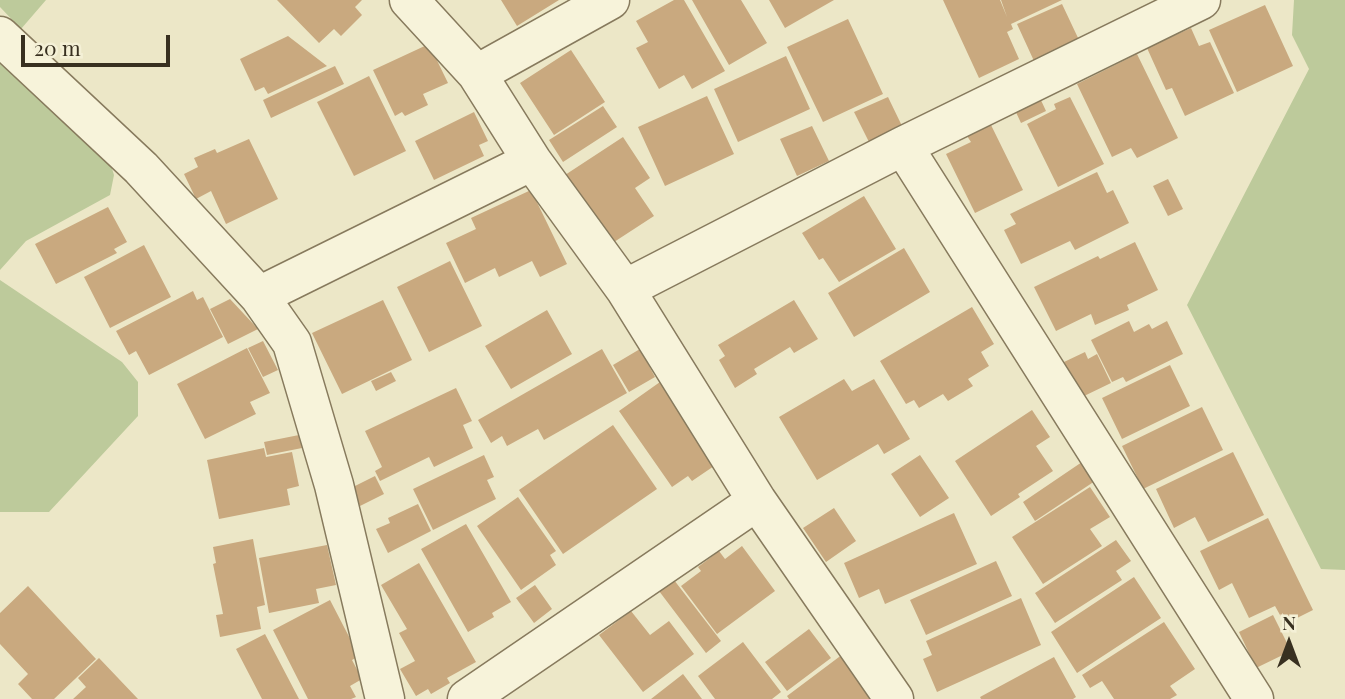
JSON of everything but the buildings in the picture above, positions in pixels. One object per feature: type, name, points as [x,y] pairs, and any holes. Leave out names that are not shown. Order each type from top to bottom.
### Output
[{"type":"street","points":[[409,0],[477,74],[532,161],[625,289],[757,501],[894,699]]},
{"type":"street","points":[[477,74],[610,0]]},
{"type":"street","points":[[625,289],[903,146],[1200,0]]},
{"type":"street","points":[[0,36],[141,168],[259,296],[292,343],[334,485],[385,699]]},
{"type":"street","points":[[903,146],[1254,699]]},
{"type":"street","points":[[259,296],[532,161]]},
{"type":"street","points":[[467,699],[757,501]]},
{"type":"green space","points":[[0,0],[46,0],[21,29],[0,7]]},
{"type":"green space","points":[[1294,0],[1345,0],[1345,570],[1321,569],[1187,305],[1309,69],[1292,35]]},
{"type":"green space","points":[[0,55],[109,159],[114,175],[110,195],[26,241],[0,270]]},
{"type":"green space","points":[[0,280],[122,362],[138,382],[138,416],[49,512],[0,512]]}]
